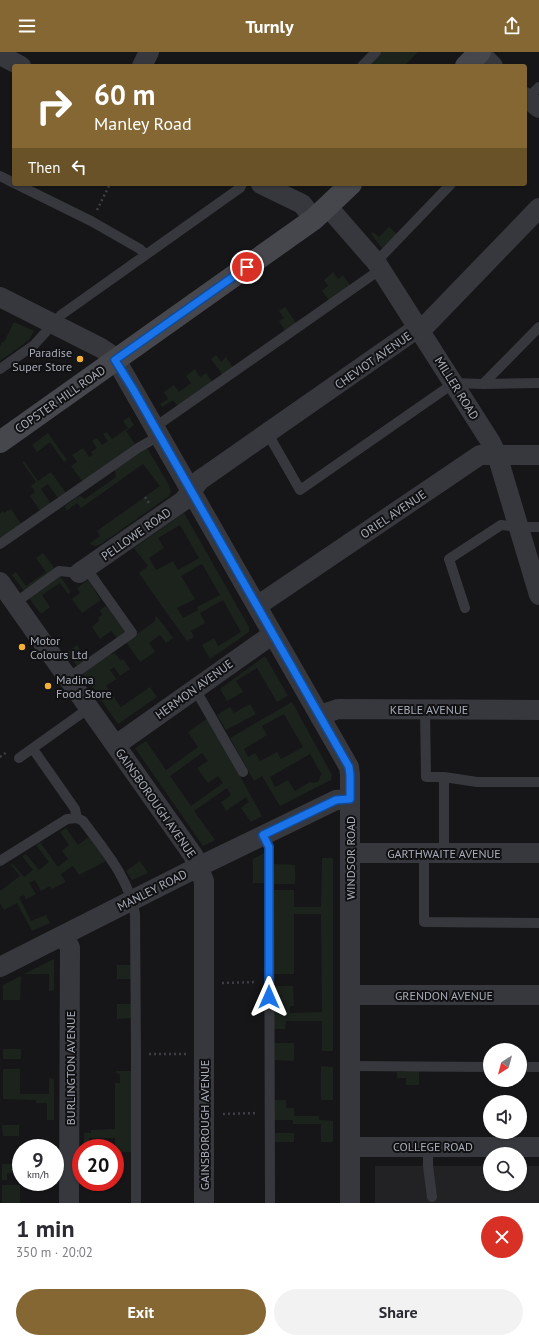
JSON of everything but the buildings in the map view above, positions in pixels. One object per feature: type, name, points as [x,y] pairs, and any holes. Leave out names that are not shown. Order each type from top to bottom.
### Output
[{"type":"street","points":[[143,64],[148,52]]},
{"type":"street","points":[[468,64],[479,52],[491,64]]},
{"type":"street","points":[[0,56],[17,64]]},
{"type":"street","name":"MILLER ROAD","points":[[265,186],[321,213],[379,265],[420,328],[490,441],[497,455],[539,595]]},
{"type":"street","name":"COPSTER HILL ROAD","points":[[0,442],[321,213],[349,186]]},
{"type":"street","name":"CHEVIOT AVENUE","points":[[191,491],[200,480],[268,434],[412,332],[427,324],[539,208]]},
{"type":"street","name":"WINDSOR ROAD","points":[[0,297],[101,348],[110,354],[120,366],[349,767],[350,1203]]},
{"type":"street","name":"ORIEL AVENUE","points":[[257,606],[480,455],[539,455]]},
{"type":"street","name":"PELLOWE ROAD","points":[[83,571],[184,500],[191,491]]},
{"type":"street","name":"GAINSBOROUGH AVENUE","points":[[0,582],[9,603],[68,678],[193,855],[204,881],[204,1203]]},
{"type":"street","name":"HERMON AVENUE","points":[[116,745],[273,634]]},
{"type":"street","name":"KEBLE AVENUE","points":[[320,717],[338,708],[539,710]]},
{"type":"street","name":"MANLEY ROAD","points":[[0,967],[263,835],[336,800],[350,799]]},
{"type":"street","name":"GARTHWAITE AVENUE","points":[[350,853],[539,853]]},
{"type":"street","name":"BURLINGTON AVENUE","points":[[64,935],[70,948],[69,1203]]},
{"type":"street","name":"GRENDON AVENUE","points":[[350,995],[539,995]]},
{"type":"street","name":"COLLEGE ROAD","points":[[350,1146],[539,1147]]},
{"type":"lane","points":[[364,64],[376,52]]},
{"type":"lane","points":[[0,176],[12,182]]},
{"type":"lane","points":[[19,186],[91,221],[140,249],[145,255]]},
{"type":"lane","points":[[0,368],[34,344],[61,315],[241,186]]},
{"type":"lane","points":[[0,544],[138,448],[157,431],[379,265],[450,186]]},
{"type":"lane","points":[[483,384],[539,327]]},
{"type":"lane","points":[[268,434],[300,490],[454,383],[539,383]]},
{"type":"lane","points":[[465,608],[449,559],[500,525],[539,527]]},
{"type":"lane","points":[[9,603],[59,571],[83,571],[132,633],[68,678]]},
{"type":"lane","points":[[195,689],[243,772]]},
{"type":"lane","points":[[19,758],[89,708]]},
{"type":"lane","points":[[425,708],[426,777],[444,777],[477,782],[539,782]]},
{"type":"lane","points":[[33,749],[75,809],[77,818]]},
{"type":"lane","points":[[444,777],[444,853]]},
{"type":"lane","points":[[0,861],[67,819],[77,818],[83,821],[109,856],[128,888],[135,914],[136,1203]]},
{"type":"lane","points":[[263,835],[269,847],[270,1203]]},
{"type":"lane","points":[[424,853],[424,922],[539,923]]},
{"type":"lane","points":[[350,1066],[483,1067]]},
{"type":"lane","points":[[527,1067],[539,1067]]},
{"type":"lane","points":[[428,1146],[428,1166],[432,1197]]},
{"type":"path","points":[[91,221],[109,186]]},
{"type":"path","points":[[216,983],[269,982]]},
{"type":"path","points":[[136,1054],[192,1054]]},
{"type":"path","points":[[217,1114],[270,1113]]},
{"type":"shaded area","points":[[382,52],[417,53],[406,64],[370,64]]},
{"type":"shaded area","points":[[389,227],[397,234],[382,248],[371,234],[373,232],[379,237]]},
{"type":"shaded area","points":[[333,272],[338,279],[343,275],[350,285],[329,300],[322,291],[328,286],[324,280]]},
{"type":"shaded area","points":[[285,307],[296,323],[285,331],[279,321],[284,318],[279,311]]},
{"type":"shaded area","points":[[14,322],[34,331],[29,340],[0,361],[0,346],[2,342],[4,342]]},
{"type":"shaded area","points":[[216,355],[221,362],[226,357],[233,368],[223,375],[211,359]]},
{"type":"shaded area","points":[[195,369],[200,377],[206,373],[212,382],[178,406],[173,400],[162,407],[160,404],[168,399],[164,392],[174,385],[179,392],[191,383],[186,376]]},
{"type":"shaded area","points":[[129,417],[134,425],[126,431],[135,444],[82,481],[71,466],[77,462],[72,455],[83,448],[89,457],[93,455],[91,452],[97,448],[92,441],[97,438],[102,445],[108,441],[103,434],[107,432],[112,439],[128,428],[123,421]]},
{"type":"shaded area","points":[[48,433],[67,460],[64,462],[50,442],[37,452],[32,445]]},
{"type":"shaded area","points":[[147,448],[169,485],[171,492],[169,496],[101,544],[96,546],[89,544],[100,536],[97,531],[160,486],[143,464],[81,508],[77,503],[66,511],[65,506],[77,497],[80,496],[85,499],[116,477],[116,468]]},
{"type":"shaded area","points":[[24,461],[38,481],[51,472],[66,493],[58,498],[48,484],[41,489],[51,504],[40,511],[30,496],[35,492],[31,486],[36,482],[22,462]]},
{"type":"shaded area","points":[[11,509],[21,524],[1,538],[0,513],[3,511],[4,513]]},
{"type":"shaded area","points":[[184,513],[249,627],[249,632],[210,659],[202,645],[214,638],[218,646],[241,632],[223,600],[200,613],[205,623],[191,631],[194,637],[187,641],[139,573],[148,566],[134,548]],"holes":[[[180,525],[199,558],[178,570],[173,561],[156,570],[149,558],[164,548],[158,538]],[[202,564],[220,595],[197,607],[198,610],[183,618],[177,608],[195,599],[181,576]]]},
{"type":"shaded area","points":[[43,553],[55,569],[24,591],[12,575],[16,572],[26,586],[46,572],[36,558]]},
{"type":"shaded area","points":[[60,576],[71,592],[68,594],[60,583],[42,595],[50,607],[41,614],[29,598]]},
{"type":"shaded area","points":[[88,580],[101,600],[82,613],[72,599],[80,593],[77,588]]},
{"type":"shaded area","points":[[106,606],[125,632],[117,638],[111,631],[100,639],[92,627],[99,621],[98,618],[102,615],[100,610]]},
{"type":"shaded area","points":[[156,615],[173,638],[166,643],[160,635],[149,643],[155,652],[140,662],[126,642],[155,621]]},
{"type":"shaded area","points":[[77,645],[87,659],[77,666],[67,652]]},
{"type":"shaded area","points":[[115,653],[121,661],[123,659],[130,669],[120,676],[114,667],[110,670],[116,679],[106,686],[121,707],[150,687],[157,697],[118,724],[82,673],[106,656]]},
{"type":"shaded area","points":[[265,656],[288,696],[277,702],[257,668],[236,681],[243,692],[227,701],[220,689]]},
{"type":"shaded area","points":[[292,702],[332,775],[331,780],[280,806],[262,776],[254,781],[230,738]],"holes":[[[284,714],[303,747],[281,759],[277,752],[260,761],[255,753],[248,757],[244,749],[267,735],[262,726]],[[310,754],[322,775],[320,776],[319,781],[314,783],[310,782],[295,791],[288,780],[275,787],[270,777]]]},
{"type":"shaded area","points":[[250,704],[256,714],[226,730],[217,715],[230,707],[234,713]]},
{"type":"shaded area","points":[[208,718],[262,816],[251,822],[241,808],[249,802],[246,797],[226,811],[221,802],[231,795],[227,788],[194,811],[215,840],[203,846],[135,748],[146,741],[166,770],[198,747],[188,732]],"holes":[[[202,753],[208,761],[197,768],[208,783],[218,776],[223,783],[191,806],[170,776]]]},
{"type":"shaded area","points":[[66,828],[78,845],[89,837],[106,861],[79,875],[73,866],[61,874],[66,882],[52,889],[50,886],[41,891],[35,880],[29,883],[36,894],[26,899],[24,895],[19,897],[31,921],[46,915],[50,923],[32,931],[17,903],[4,910],[0,904],[0,891],[20,876],[11,865],[13,864],[24,877],[33,870],[22,856],[26,854],[39,870],[49,862],[36,845],[40,842],[58,867],[68,859],[62,851],[69,845],[60,832]]},
{"type":"shaded area","points":[[264,853],[264,883],[253,883],[253,859]]},
{"type":"shaded area","points":[[322,858],[333,858],[333,1051],[322,1051],[322,1021],[286,1021],[285,1029],[274,1029],[274,986],[293,986],[294,1006],[290,1006],[290,1013],[322,1012],[321,914],[294,914],[294,974],[274,974],[274,890],[294,890],[294,907],[321,907]]},
{"type":"shaded area","points":[[140,861],[148,873],[132,880],[126,871]]},
{"type":"shaded area","points":[[274,864],[295,865],[295,884],[274,884]]},
{"type":"shaded area","points":[[54,959],[54,990],[49,991],[49,974],[24,974]]},
{"type":"shaded area","points":[[117,965],[131,965],[131,979],[117,979]]},
{"type":"shaded area","points":[[21,976],[20,1000],[3,1000],[3,985]]},
{"type":"shaded area","points":[[117,1004],[131,1004],[131,1018],[117,1019]]},
{"type":"shaded area","points":[[274,1043],[294,1043],[294,1061],[274,1060]]},
{"type":"shaded area","points":[[3,1049],[21,1049],[21,1059],[3,1059]]},
{"type":"shaded area","points":[[321,1066],[333,1067],[333,1100],[321,1100]]},
{"type":"shaded area","points":[[3,1069],[20,1069],[20,1094],[49,1094],[49,1078],[54,1079],[54,1120],[47,1120],[47,1103],[36,1103],[36,1100],[3,1099]]},
{"type":"shaded area","points":[[116,1071],[131,1071],[131,1152],[124,1152],[124,1139],[84,1139],[84,1133],[91,1133],[91,1130],[115,1129],[115,1083],[120,1083],[120,1074],[116,1073]]},
{"type":"shaded area","points":[[419,1071],[419,1085],[406,1085],[406,1078],[397,1078],[397,1072]]},
{"type":"shaded area","points":[[274,1100],[286,1100],[286,1108],[294,1108],[294,1116],[319,1116],[319,1120],[333,1121],[333,1142],[321,1142],[321,1124],[293,1124],[293,1120],[274,1120]]},
{"type":"shaded area","points":[[2,1125],[19,1125],[19,1136],[3,1136]]},
{"type":"shaded area","points":[[274,1133],[294,1133],[294,1142],[274,1142]]},
{"type":"shaded area","points":[[2,1164],[12,1164],[12,1173],[7,1173],[7,1180],[2,1180]]},
{"type":"shaded area","points":[[375,1166],[483,1166],[483,1191],[527,1191],[527,1166],[539,1166],[539,1203],[375,1203]]},
{"type":"shaded area","points":[[2,1185],[12,1185],[12,1191],[20,1191],[20,1203],[2,1203]]},
{"type":"place","name":"Paradise Super Store","points":[[80,359]]},
{"type":"place","name":"Motor Colours Ltd","points":[[22,647]]},
{"type":"place","name":"Madina Food Store","points":[[48,686]]},
{"type":"route","points":[[247,267],[115,360],[120,366],[349,767],[350,799],[336,800],[263,835],[269,847],[269,997]]}]
